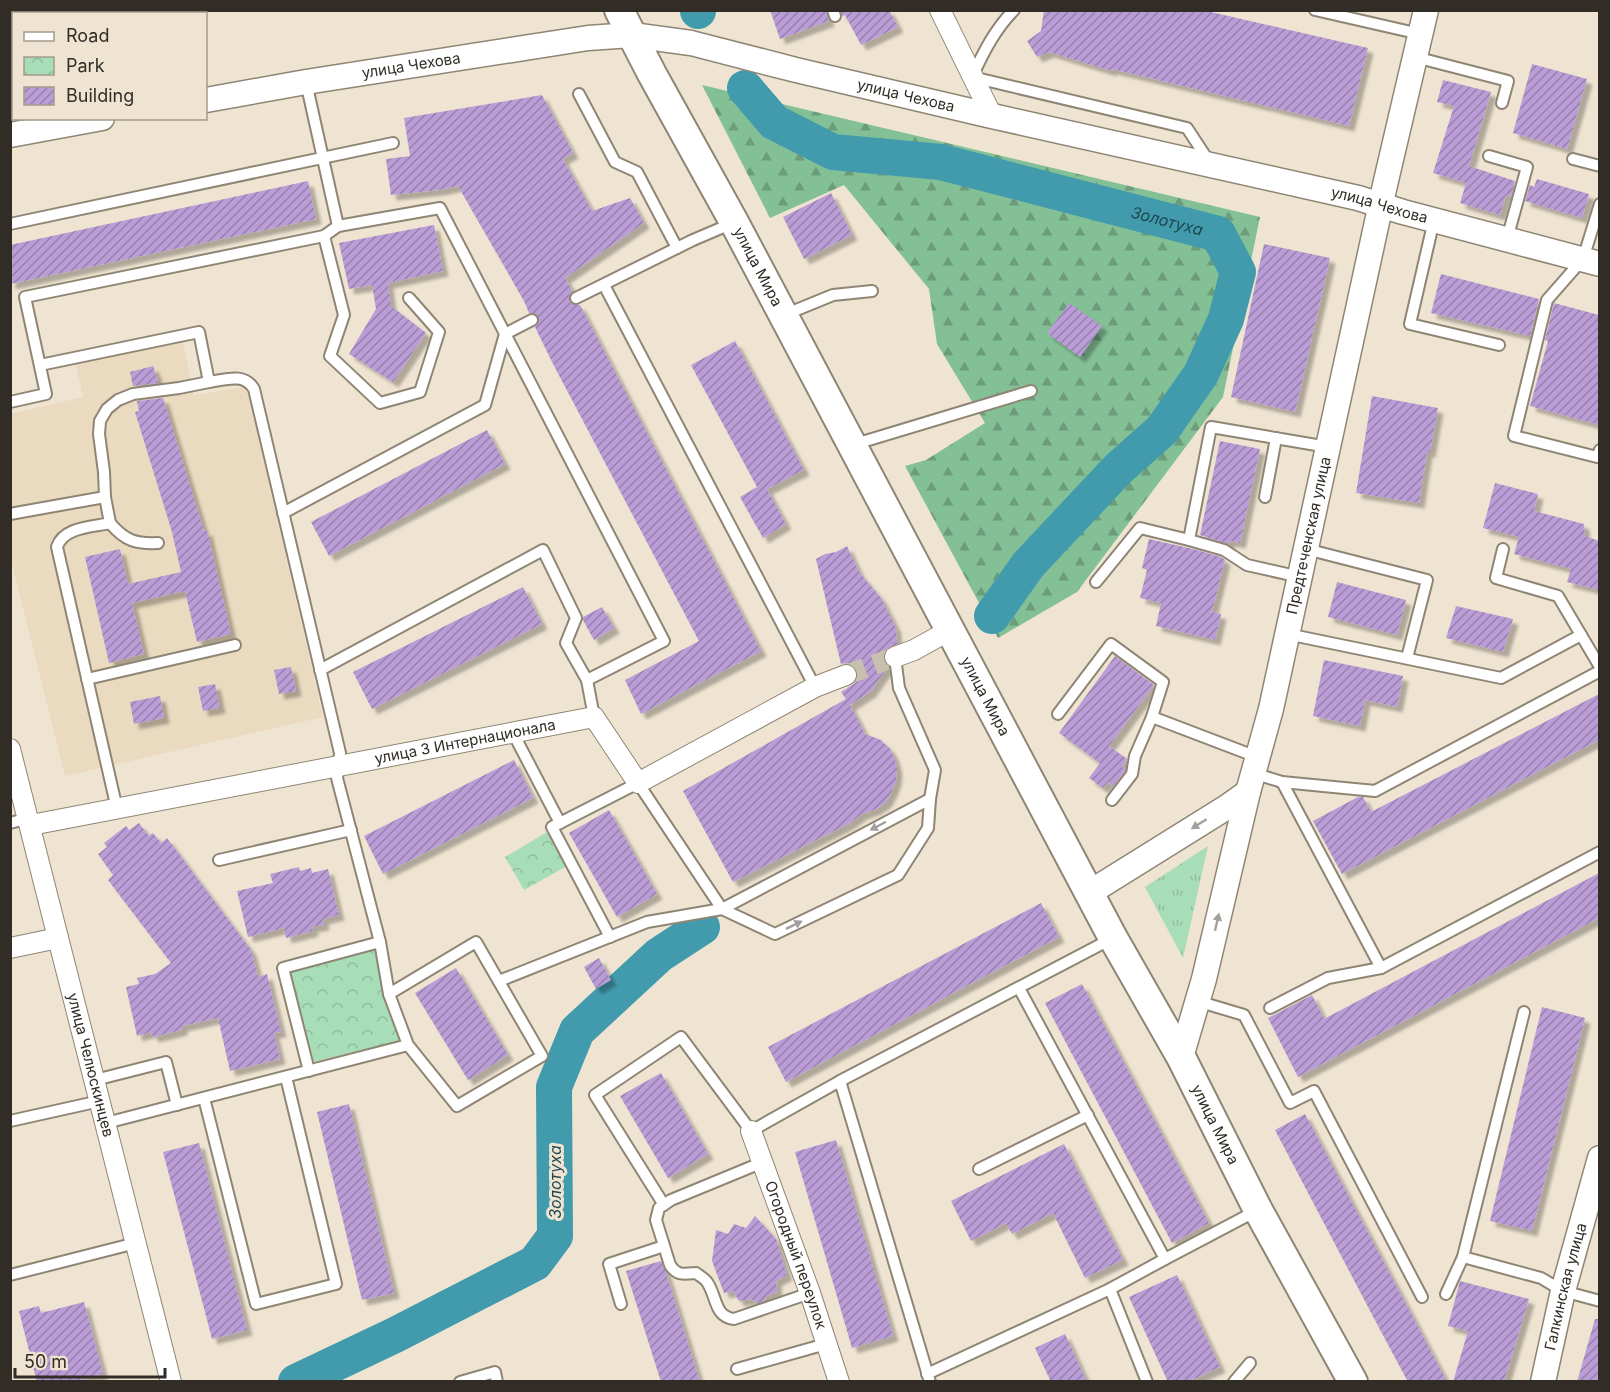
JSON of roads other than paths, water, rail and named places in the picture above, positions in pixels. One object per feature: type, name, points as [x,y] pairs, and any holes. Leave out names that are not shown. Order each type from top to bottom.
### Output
[{"type":"main road","name":"улица Мира","points":[[619,10],[784,315],[1113,938],[1181,1057],[1258,1210],[1353,1382]]},
{"type":"street","points":[[940,10],[992,116]]},
{"type":"street","name":"Предтеченская улица","points":[[1181,1057],[1204,979],[1253,774],[1271,709],[1426,10]]},
{"type":"street","name":"улица Чехова","points":[[207,100],[306,81],[588,38],[632,35],[691,43],[992,116],[1358,198],[1591,262]]},
{"type":"street","points":[[10,135],[74,121]]},
{"type":"street","points":[[895,657],[914,650],[951,630]]},
{"type":"street","points":[[594,717],[638,783],[815,687],[846,675]]},
{"type":"street","name":"улица 3 Интернационала","points":[[23,822],[117,809],[594,717]]},
{"type":"street","name":"улица Челюскинцев","points":[[10,749],[23,822],[58,938],[171,1382]]},
{"type":"street","points":[[1089,893],[1211,817],[1253,774]]},
{"type":"street","points":[[10,948],[58,938]]},
{"type":"street","name":"Огородный переулок","points":[[751,1131],[810,1293],[839,1382]]},
{"type":"street","name":"Галкинская улица","points":[[1543,1382],[1563,1291],[1599,1158]]},
{"type":"lane","points":[[1014,10],[985,48],[972,77],[1188,128],[1212,165]]},
{"type":"lane","points":[[1315,10],[1420,34]]},
{"type":"lane","points":[[1415,57],[1508,81],[1502,103]]},
{"type":"lane","points":[[306,81],[338,226]]},
{"type":"lane","points":[[579,94],[615,162],[637,172],[677,248]]},
{"type":"lane","points":[[10,224],[393,143]]},
{"type":"lane","points":[[1489,156],[1527,167],[1507,239]]},
{"type":"lane","points":[[1573,159],[1599,166]]},
{"type":"lane","points":[[1599,204],[1591,262],[1547,300],[1514,436],[1597,457],[1599,450]]},
{"type":"lane","points":[[10,402],[46,394],[25,297],[324,236],[338,226],[440,208],[664,640],[587,680]]},
{"type":"lane","points":[[1434,220],[1410,324],[1499,345]]},
{"type":"lane","points":[[576,298],[734,222]]},
{"type":"lane","points":[[324,236],[344,315],[330,356],[380,403],[420,392],[439,332],[408,298]]},
{"type":"lane","points":[[604,285],[815,687]]},
{"type":"lane","points":[[784,315],[834,295],[872,291]]},
{"type":"lane","points":[[283,513],[485,405],[505,334],[532,320]]},
{"type":"lane","points":[[40,365],[199,332],[209,382]]},
{"type":"lane","points":[[158,543],[142,544],[129,540],[118,533],[110,523],[105,497],[99,434],[100,421],[107,409],[118,400],[133,394],[238,378],[246,380],[254,388],[340,753],[337,778],[380,942],[389,994],[408,1046],[457,1106],[542,1056],[476,942],[389,994]]},
{"type":"lane","points":[[852,445],[1031,391]]},
{"type":"lane","points":[[1189,540],[1211,427],[1328,447]]},
{"type":"lane","points":[[1265,497],[1276,438]]},
{"type":"lane","points":[[10,514],[105,497]]},
{"type":"lane","points":[[110,523],[64,535],[57,547],[117,809]]},
{"type":"lane","points":[[1096,582],[1140,528],[1224,550],[1248,565],[1300,577]]},
{"type":"lane","points":[[1306,549],[1427,580],[1407,658]]},
{"type":"lane","points":[[1152,717],[1253,774],[1282,782],[1375,791],[1599,669],[1558,596],[1496,578],[1503,549]]},
{"type":"lane","points":[[320,670],[543,550],[576,618],[566,643],[587,680],[594,717]]},
{"type":"lane","points":[[1287,634],[1502,678],[1581,635]]},
{"type":"lane","points":[[1058,714],[1111,644],[1164,682],[1135,756],[1132,774],[1112,800]]},
{"type":"lane","points":[[87,679],[235,645]]},
{"type":"lane","points":[[610,937],[552,827],[638,783],[722,909],[775,934],[898,875],[928,828],[935,770],[899,688],[895,657]]},
{"type":"lane","points":[[513,733],[560,823]]},
{"type":"lane","points":[[1282,782],[1381,968]]},
{"type":"lane","points":[[499,981],[647,922],[722,909],[930,799]]},
{"type":"lane","points":[[219,860],[351,830]]},
{"type":"lane","points":[[1270,1008],[1328,978],[1381,968],[1599,852]]},
{"type":"lane","points":[[664,1205],[595,1095],[681,1037],[751,1131],[840,1081],[1113,938]]},
{"type":"lane","points":[[309,1071],[283,968],[380,942]]},
{"type":"lane","points":[[1019,988],[1165,1259]]},
{"type":"lane","points":[[1197,1001],[1244,1015],[1290,1103],[1314,1091],[1422,1298]]},
{"type":"lane","points":[[1446,1294],[1462,1257],[1524,1012]]},
{"type":"lane","points":[[106,1123],[408,1046]]},
{"type":"lane","points":[[95,1080],[166,1062],[177,1105]]},
{"type":"lane","points":[[204,1098],[256,1304],[336,1284],[286,1077]]},
{"type":"lane","points":[[840,1081],[928,1378],[1110,1289],[1258,1210]]},
{"type":"lane","points":[[10,1121],[100,1101]]},
{"type":"lane","points":[[979,1169],[1088,1115]]},
{"type":"lane","points":[[763,1162],[671,1200],[659,1209],[656,1220],[670,1265],[674,1272],[696,1273],[707,1282],[720,1314],[727,1318],[734,1319],[810,1293]]},
{"type":"lane","points":[[10,1275],[136,1243]]},
{"type":"lane","points":[[621,1304],[609,1264],[664,1246]]},
{"type":"lane","points":[[1462,1257],[1541,1278],[1563,1291],[1599,1301]]},
{"type":"lane","points":[[1110,1289],[1147,1382]]},
{"type":"lane","points":[[737,1369],[826,1344]]},
{"type":"lane","points":[[1234,1382],[1250,1363]]},
{"type":"lane","points":[[460,1382],[495,1372],[497,1382]]},
{"type":"waterway","name":"Золотуха","points":[[745,88],[774,122],[833,152],[941,162],[1218,234],[1238,272],[1226,319],[1201,374],[1162,430],[1118,469],[1028,565],[992,616]]},
{"type":"waterway","name":"Золотуха","points":[[296,1382],[395,1335],[535,1263],[555,1236],[554,1087],[577,1031],[659,955],[702,927]]},
{"type":"tunnel","points":[[846,675],[895,657]]}]
